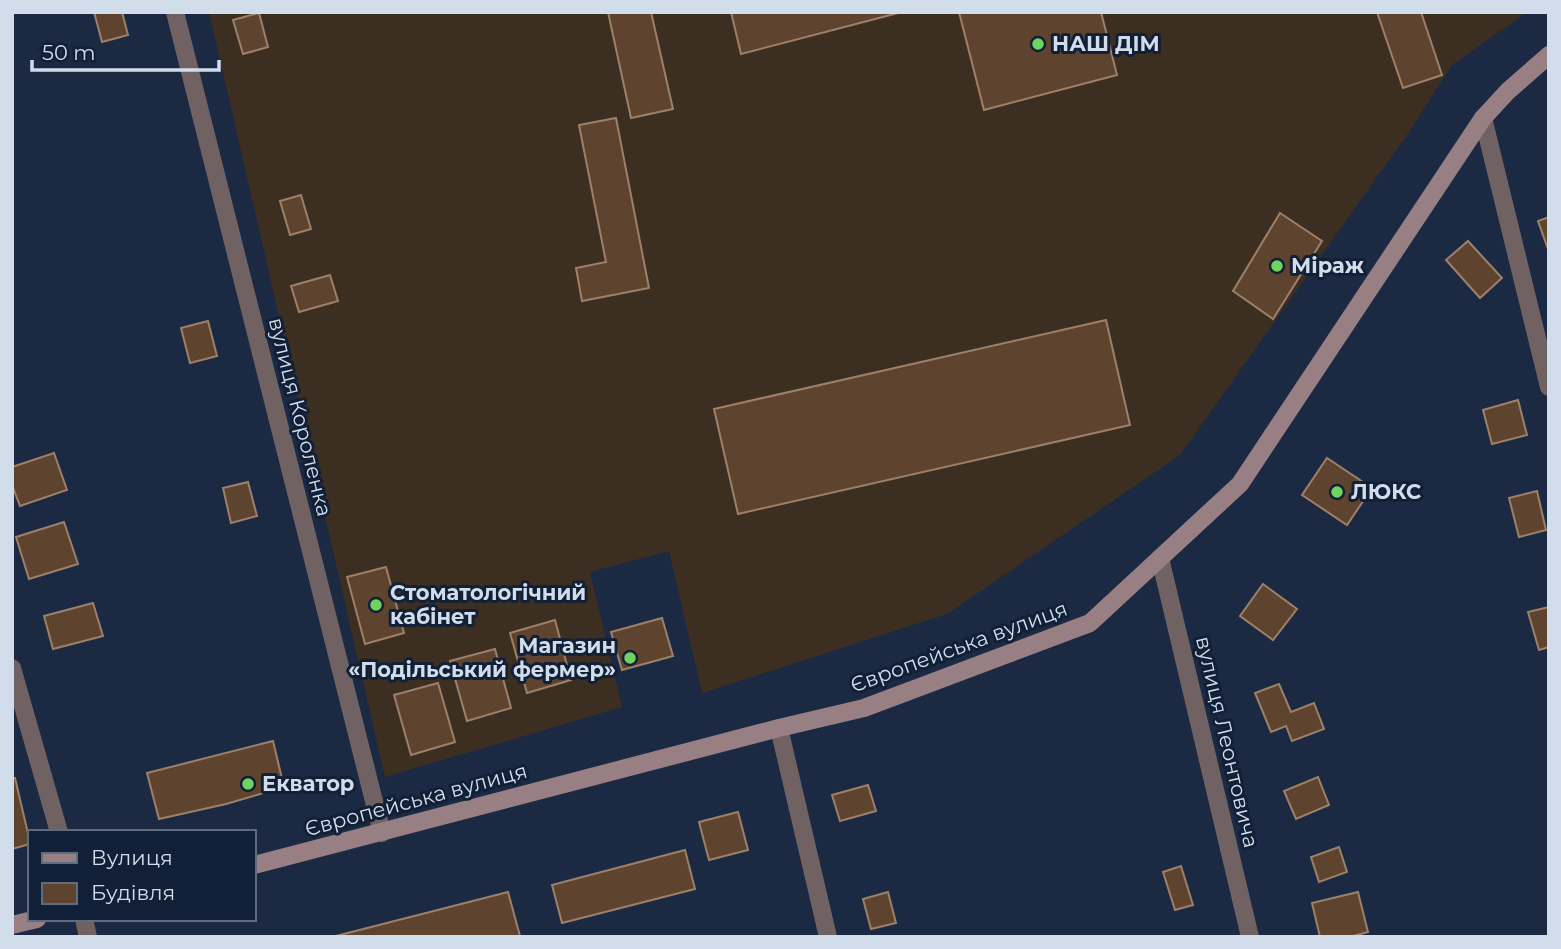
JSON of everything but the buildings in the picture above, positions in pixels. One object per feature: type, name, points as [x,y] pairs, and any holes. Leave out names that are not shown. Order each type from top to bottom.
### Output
[{"type":"main road","name":"Європейська вулиця","points":[[256,864],[864,708],[1090,623],[1240,484],[1483,118],[1508,90],[1549,55]]},
{"type":"street","name":"вулиця Короленка","points":[[175,12],[382,833]]},
{"type":"street","points":[[1483,118],[1549,387]]},
{"type":"street","name":"вулиця Леонтовича","points":[[1160,558],[1250,937]]},
{"type":"street","points":[[12,668],[58,830]]},
{"type":"street","points":[[779,729],[828,937]]},
{"type":"shaded area","points":[[209,12],[1527,12],[1452,65],[1409,132],[1180,455],[947,614],[702,693],[669,551],[590,572],[622,707],[385,777]]},
{"type":"place","name":"НАШ ДІМ","points":[[1038,44]]},
{"type":"place","name":"Міраж","points":[[1277,266]]},
{"type":"place","name":"ЛЮКС","points":[[1337,492]]},
{"type":"place","name":"Стоматологічний кабінет","points":[[376,605]]},
{"type":"place","name":"Магазин «Подільський фермер»","points":[[630,658]]},
{"type":"place","name":"Екватор","points":[[248,784]]}]
